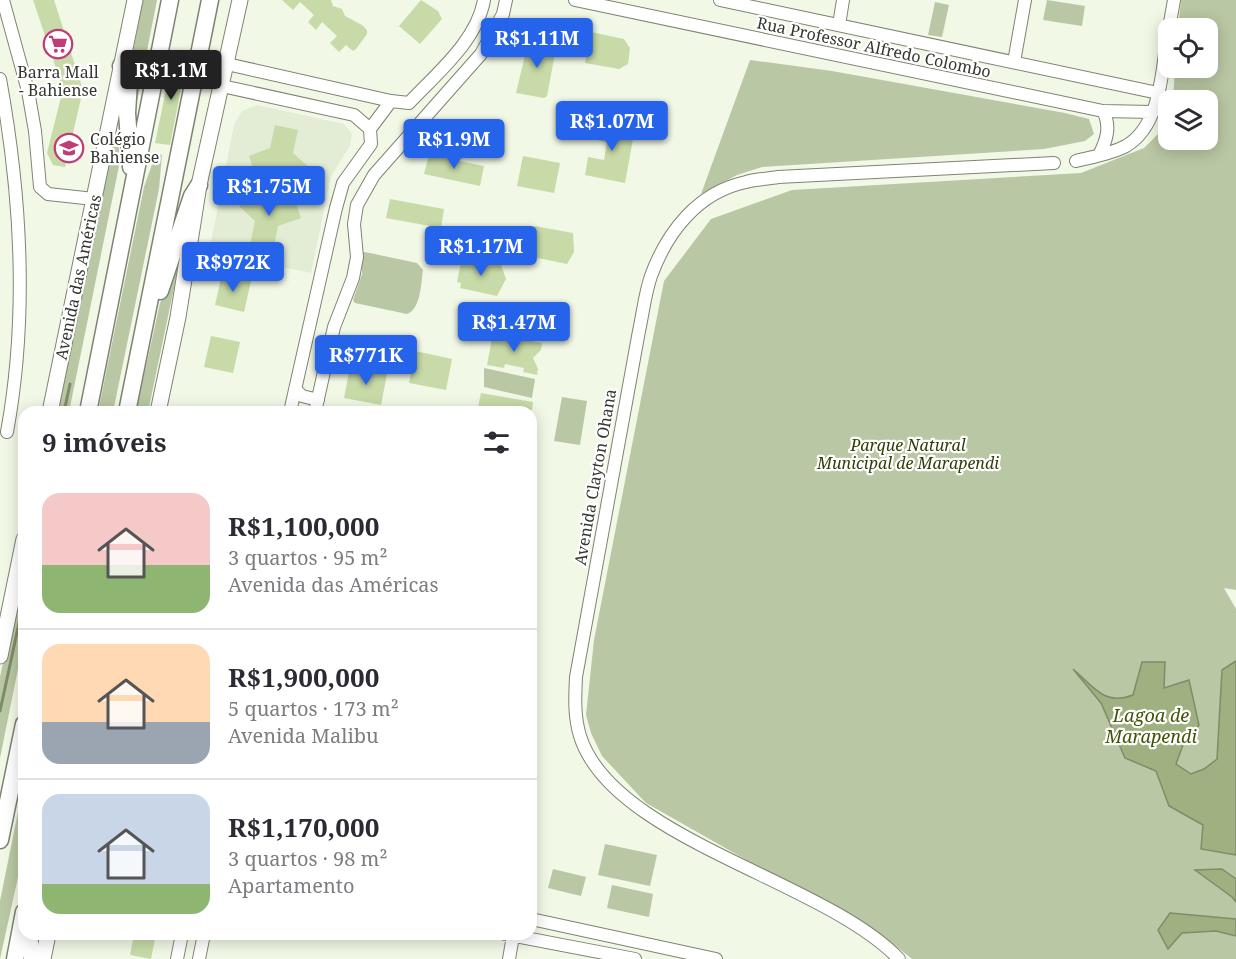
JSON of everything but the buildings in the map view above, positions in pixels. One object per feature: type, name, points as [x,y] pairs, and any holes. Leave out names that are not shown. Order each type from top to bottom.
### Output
[{"type":"highway","points":[[89,406],[170,0]]},
{"type":"highway","points":[[128,406],[210,0]]},
{"type":"highway","points":[[121,66],[127,75],[130,88],[127,113],[132,163],[128,186],[129,212]]},
{"type":"highway","points":[[144,324],[156,302],[192,196],[200,184]]},
{"type":"highway","points":[[0,840],[4,806],[18,749]]},
{"type":"highway","points":[[15,959],[19,940]]},
{"type":"highway","points":[[30,940],[32,959]]},
{"type":"main road","name":"Avenida das Américas","points":[[51,406],[135,0]]},
{"type":"main road","points":[[159,406],[178,317],[200,184],[240,0]]},
{"type":"main road","points":[[0,656],[18,568]]},
{"type":"main road","points":[[44,959],[47,940]]},
{"type":"street","points":[[3,0],[28,91],[35,131],[40,187],[48,194],[94,199]]},
{"type":"street","points":[[409,103],[467,38],[477,22],[484,0]]},
{"type":"street","points":[[295,389],[317,406],[334,327],[353,278],[357,257],[354,224],[357,205],[366,184],[481,54],[503,14],[506,0]]},
{"type":"street","name":"Rua Professor Alfredo Colombo","points":[[575,0],[1103,111],[1152,112]]},
{"type":"street","name":"Rua Professor Alfredo Colombo","points":[[720,0],[1158,93]]},
{"type":"street","points":[[839,25],[843,0]]},
{"type":"street","points":[[1014,62],[1025,0]]},
{"type":"street","points":[[1171,18],[1174,0]]},
{"type":"street","points":[[227,64],[391,101],[409,103],[423,117]]},
{"type":"street","points":[[0,79],[13,168],[18,257],[17,356],[7,432]]},
{"type":"street","points":[[222,86],[354,115],[370,129]]},
{"type":"street","points":[[1076,161],[1113,152],[1133,140],[1144,129],[1158,93]]},
{"type":"street","points":[[291,406],[344,183],[371,144],[370,129],[391,101]]},
{"type":"street","points":[[1099,155],[1107,135],[1107,118],[1103,111]]},
{"type":"street","points":[[371,144],[389,157]]},
{"type":"street","name":"Avenida Clayton Ohana","points":[[894,957],[849,922],[798,893],[683,835],[636,805],[612,787],[593,763],[581,737],[574,708],[576,677],[639,331],[651,277],[670,237],[691,209],[723,190],[744,182],[778,177],[1054,163]]},
{"type":"street","points":[[537,920],[716,959]]},
{"type":"street","points":[[177,959],[181,940]]},
{"type":"street","points":[[199,959],[203,940]]},
{"type":"street","points":[[509,940],[509,959]]},
{"type":"street","points":[[535,940],[635,959]]},
{"type":"shaded area","points":[[257,105],[344,124],[352,134],[350,146],[331,176],[311,273],[209,252],[234,125],[242,111]]},
{"type":"green space","points":[[143,0],[157,0],[129,142],[123,105]]},
{"type":"green space","points":[[1047,0],[1085,6],[1082,26],[1043,20]]},
{"type":"green space","name":"Parque Natural Municipal de Marapendi","points":[[1181,0],[1236,0],[1236,590],[1224,588],[1236,609],[1236,661],[1222,670],[1217,759],[1204,769],[1191,774],[1176,764],[1183,745],[1199,725],[1164,688],[1118,700],[1104,697],[1077,673],[1101,703],[1125,758],[1156,771],[1169,806],[1203,825],[1201,849],[1236,855],[1236,879],[1222,869],[1196,871],[1232,897],[1236,902],[1236,919],[1170,913],[1167,949],[1181,933],[1216,931],[1236,936],[1236,959],[912,959],[891,942],[646,803],[602,756],[591,733],[586,715],[594,640],[664,281],[711,219],[792,190],[1081,173],[1144,148],[1158,134],[1158,150],[1218,150],[1218,90],[1174,90],[1174,78],[1218,78],[1218,18],[1179,18]]},
{"type":"green space","points":[[935,2],[949,5],[942,37],[928,35]]},
{"type":"green space","points":[[750,60],[832,71],[1065,113],[1089,119],[1094,134],[1085,141],[1044,149],[762,167],[737,175],[701,194]]},
{"type":"green space","points":[[115,117],[120,155],[119,166],[70,406],[55,406]]},
{"type":"green space","points":[[156,153],[162,155],[159,189],[114,406],[99,406],[144,187]]},
{"type":"green space","points":[[362,253],[417,263],[423,270],[420,295],[412,311],[407,314],[355,303],[353,300],[362,274]]},
{"type":"green space","points":[[179,264],[149,406],[137,406],[160,303]]},
{"type":"green space","points":[[484,368],[535,379],[532,398],[484,387]]},
{"type":"green space","points":[[562,397],[587,401],[580,445],[554,441]]},
{"type":"green space","points":[[18,589],[18,669],[0,758],[0,677]]},
{"type":"green space","points":[[18,812],[18,877],[0,959],[0,901]]},
{"type":"green space","points":[[605,844],[657,855],[650,886],[598,875]]},
{"type":"green space","points":[[553,869],[586,877],[581,896],[548,888]]},
{"type":"green space","points":[[612,885],[653,894],[649,917],[607,908]]},
{"type":"water","points":[[533,22],[542,28],[552,27],[557,32],[568,31],[576,34],[577,43],[531,34],[529,26]]},
{"type":"water","points":[[360,338],[396,344],[395,353],[384,351],[378,357],[367,355],[366,350],[372,347],[359,344]]},
{"type":"water","name":"Lagoa de Marapendi","points":[[1236,661],[1236,855],[1201,849],[1203,825],[1169,806],[1156,771],[1125,758],[1101,703],[1073,669],[1100,693],[1114,698],[1133,695],[1142,662],[1165,662],[1164,688],[1189,680],[1199,725],[1183,745],[1176,764],[1191,774],[1204,769],[1217,759],[1222,670]]},
{"type":"water","points":[[1222,869],[1236,879],[1236,902],[1195,870]]},
{"type":"water","points":[[1170,913],[1236,919],[1236,936],[1216,931],[1182,933],[1168,949],[1158,930]]},
{"type":"waterway","points":[[65,406],[70,384]]},
{"type":"waterway","points":[[0,711],[18,628]]},
{"type":"place","name":"Barra Mall - Bahiense","points":[[58,44]]},
{"type":"place","name":"Colégio Bahiense","points":[[69,148]]}]
